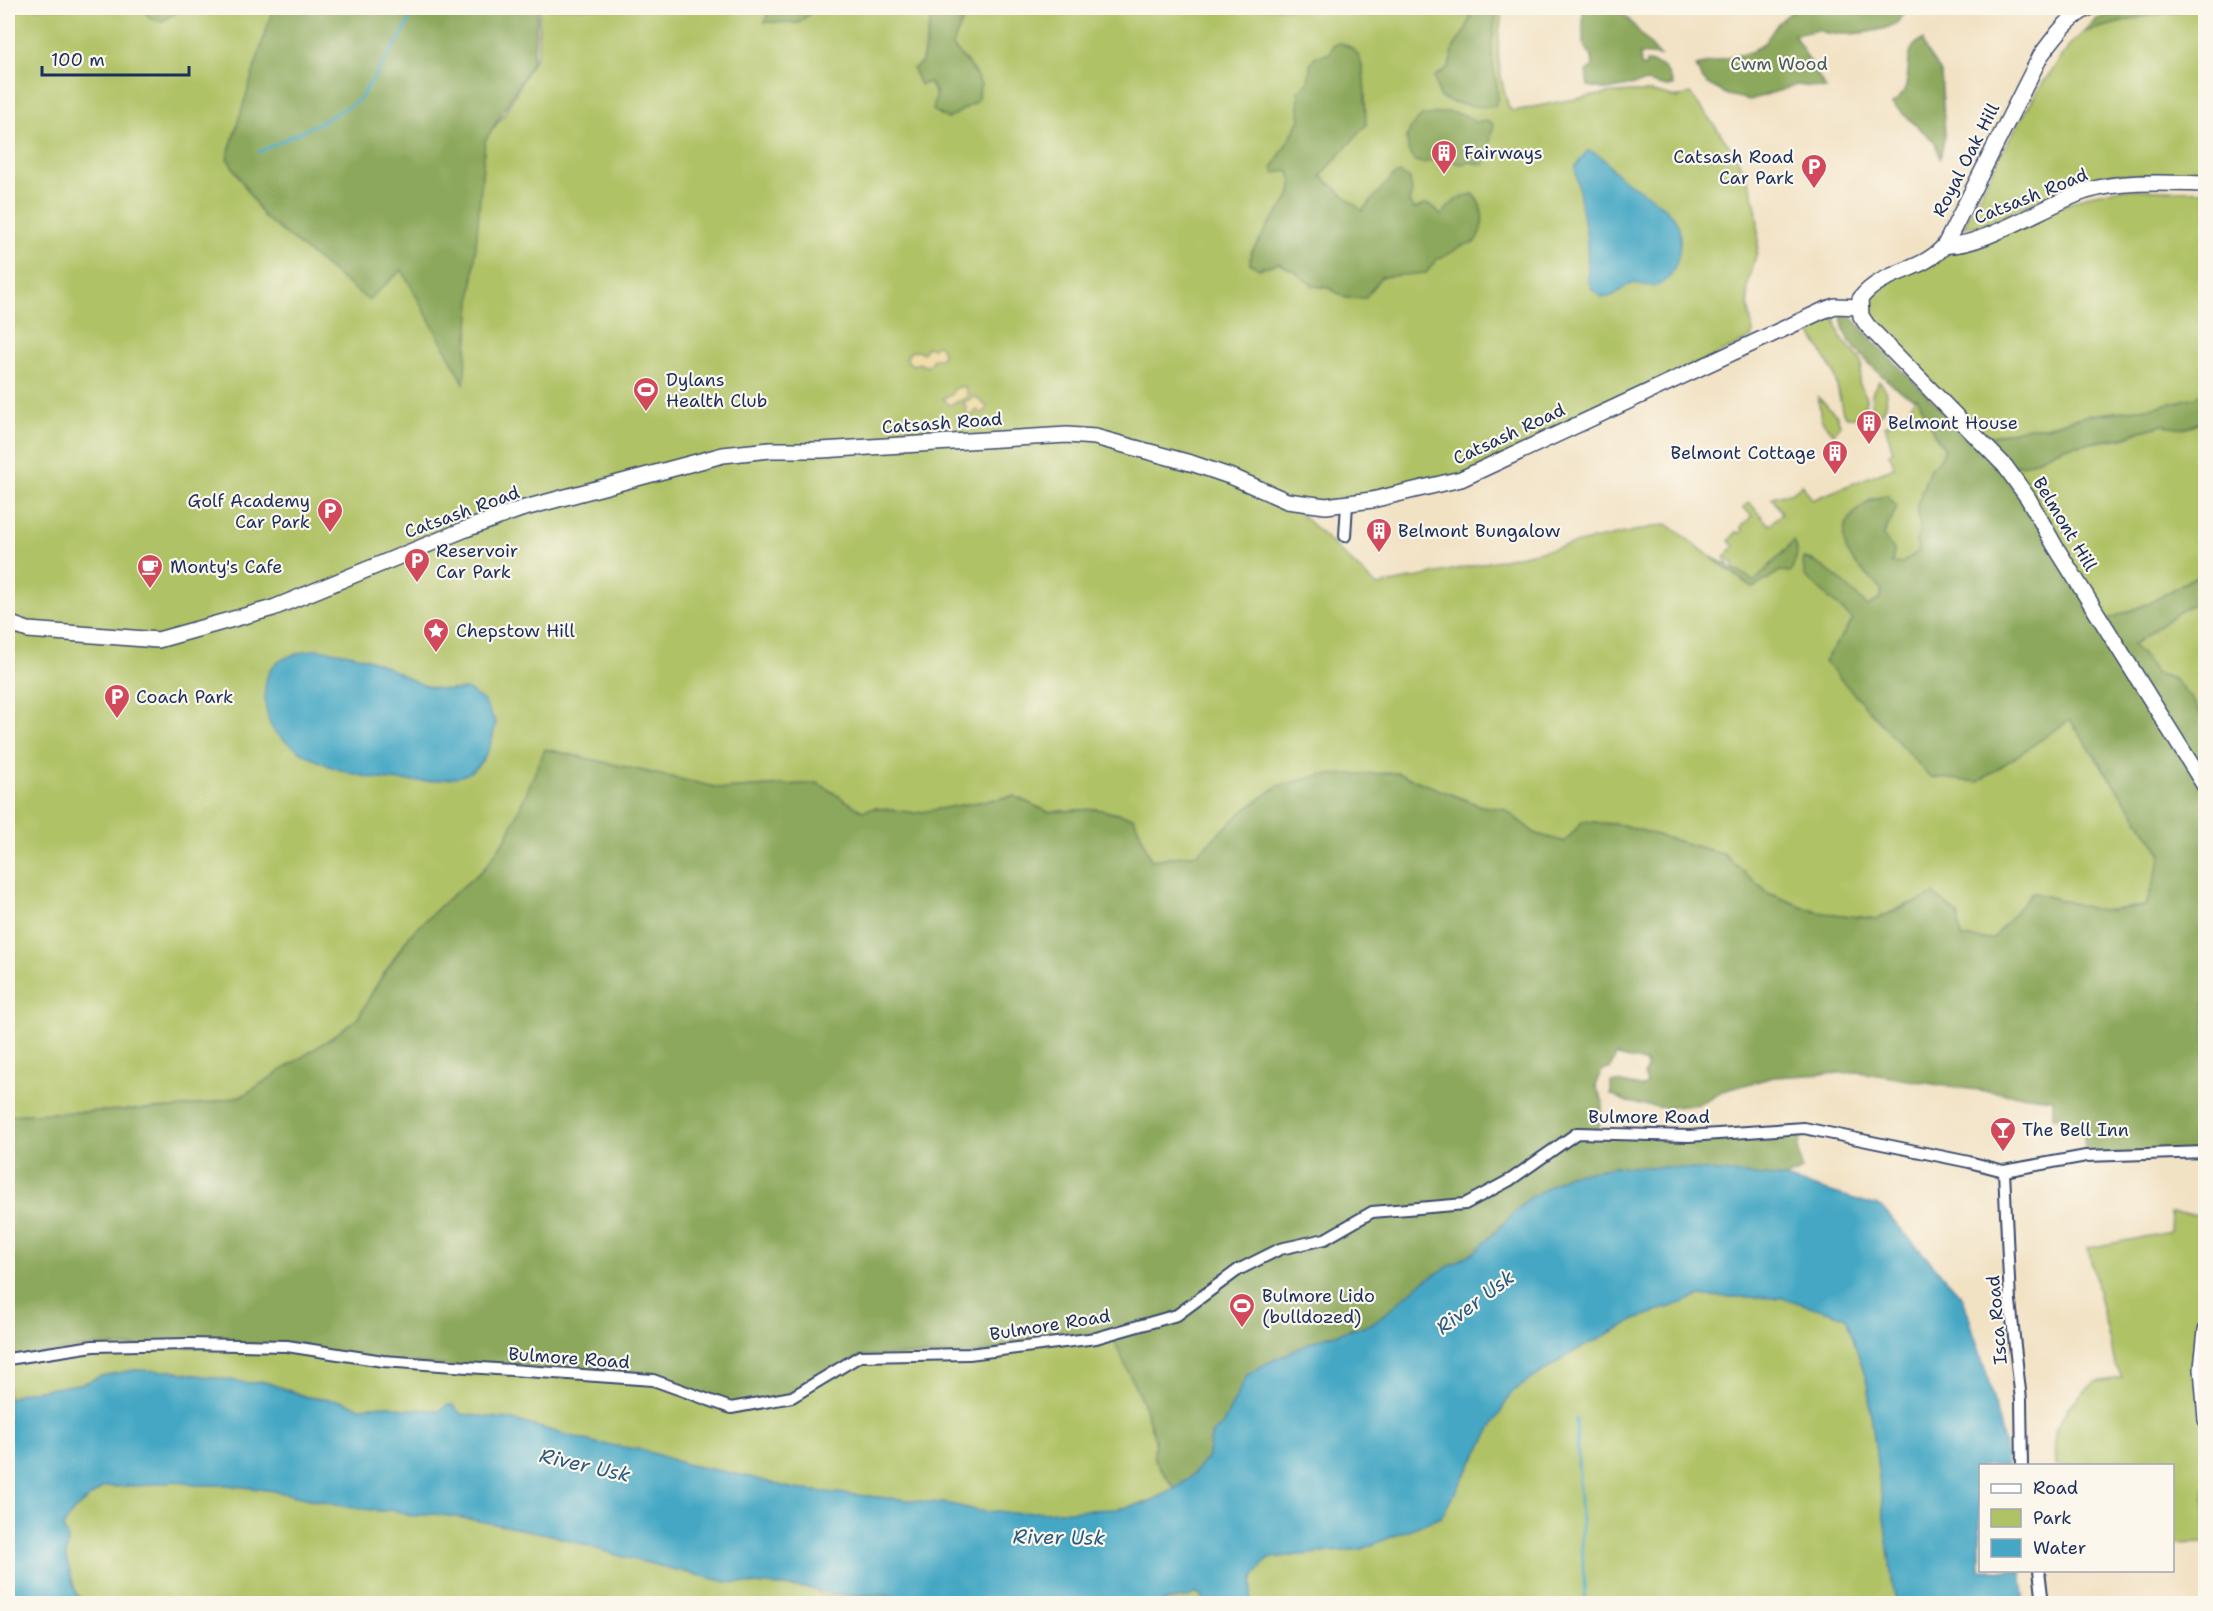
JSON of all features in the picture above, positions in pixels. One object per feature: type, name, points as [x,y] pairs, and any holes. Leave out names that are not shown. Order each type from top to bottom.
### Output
[{"type":"street","name":"Royal Oak Hill","points":[[1860,307],[1860,299],[1867,290],[1886,277],[1929,260],[1945,245],[2041,55],[2058,32],[2083,10],[2089,8]]},
{"type":"street","name":"Catsash Road","points":[[1945,245],[1956,246],[1986,236],[2086,191],[2118,184],[2205,184]]},
{"type":"street","name":"Catsash Road","points":[[8,623],[28,630],[158,640],[273,608],[451,535],[521,509],[723,455],[770,450],[821,450],[1067,435],[1095,437],[1194,464],[1235,478],[1287,501],[1326,506],[1372,500],[1461,479],[1822,311],[1835,306],[1860,307]]},
{"type":"street","name":"Belmont Hill","points":[[1860,307],[1861,316],[1867,325],[2011,474],[2028,498],[2055,546],[2205,788]]},
{"type":"street","points":[[1345,536],[1347,504]]},
{"type":"street","name":"Bulmore Road","points":[[8,1359],[93,1346],[188,1344],[287,1346],[384,1361],[653,1380],[731,1408],[792,1397],[860,1356],[969,1354],[1073,1341],[1096,1338],[1177,1316],[1238,1270],[1280,1249],[1325,1239],[1372,1212],[1465,1204],[1510,1180],[1576,1133],[1689,1136],[1804,1128],[2004,1171],[2086,1156],[2205,1152]]},
{"type":"street","name":"Isca Road","points":[[2004,1171],[2010,1301],[2021,1400],[2022,1464]]},
{"type":"street","points":[[2205,1330],[2202,1368],[2205,1420]]},
{"type":"street","points":[[2039,1572],[2043,1604]]},
{"type":"green space","points":[[8,8],[286,8],[453,180],[503,116],[537,54],[540,8],[770,8],[765,22],[810,12],[816,8],[933,8],[922,62],[929,82],[948,119],[977,101],[969,64],[952,46],[968,8],[1503,8],[1498,58],[1505,94],[1509,108],[1513,111],[1616,93],[1650,92],[1679,97],[1690,93],[1729,146],[1748,180],[1754,200],[1758,221],[1758,245],[1748,291],[1753,332],[1751,338],[1461,479],[1372,500],[1288,502],[1377,586],[1667,524],[1753,588],[1780,571],[1794,541],[1754,582],[1732,568],[1734,563],[1724,558],[1734,546],[1729,541],[1737,531],[1740,534],[1743,530],[1741,527],[1752,516],[1743,507],[1749,502],[1769,525],[1782,513],[1772,498],[1776,496],[1790,493],[1802,484],[1812,500],[1894,467],[1890,453],[1893,451],[1885,425],[1891,423],[1899,413],[1906,416],[1914,399],[1918,397],[1934,434],[1945,449],[1939,461],[1930,468],[1917,505],[1920,529],[1916,542],[1919,551],[1902,563],[1892,564],[1894,550],[1883,537],[1897,507],[1887,495],[1870,500],[1852,515],[1855,563],[1882,590],[1879,600],[1867,606],[1813,560],[1804,558],[1804,575],[1853,620],[1978,782],[2070,720],[2162,854],[2146,906],[2101,911],[2032,892],[1993,939],[1961,938],[1958,914],[1910,903],[1877,919],[1816,912],[1768,893],[1723,854],[1622,825],[1583,821],[1565,842],[1536,834],[1504,809],[1481,806],[1397,773],[1278,786],[1242,812],[1197,854],[1151,860],[1134,818],[1097,809],[1048,812],[1014,796],[916,813],[875,808],[862,811],[818,783],[724,789],[546,749],[507,837],[484,869],[409,936],[358,1018],[333,1037],[244,1095],[175,1108],[8,1115]]},
{"type":"green space","points":[[142,8],[184,8],[162,21],[151,19]]},
{"type":"green space","points":[[273,8],[538,8],[533,61],[485,141],[464,383],[402,270],[368,300],[264,217],[227,158]]},
{"type":"green space","points":[[770,8],[816,8],[799,23],[765,22]]},
{"type":"green space","points":[[933,8],[968,8],[952,46],[969,64],[981,84],[977,101],[948,119],[933,110],[936,93],[929,82],[920,85],[913,69],[922,62]]},
{"type":"green space","points":[[1473,8],[1498,8],[1492,49],[1497,87],[1495,106],[1467,105],[1440,98],[1434,77],[1449,67],[1454,47],[1467,27]]},
{"type":"green space","points":[[1583,8],[1617,8],[1623,13],[1660,56],[1640,54],[1641,66],[1646,66],[1646,62],[1661,66],[1673,86],[1667,87],[1647,82],[1608,90],[1588,86],[1586,71],[1593,66],[1592,57],[1583,43]]},
{"type":"green space","name":"Cwm Wood","points":[[1796,8],[1909,8],[1895,24],[1886,28],[1855,34],[1833,34],[1818,30],[1794,35],[1826,89],[1797,85],[1750,100],[1728,95],[1709,85],[1701,77],[1696,66],[1751,52],[1766,41],[1778,23]]},
{"type":"green space","points":[[2119,8],[2194,8],[2137,18],[2084,32],[2095,20]]},
{"type":"green space","points":[[2205,8],[2205,177],[2111,174],[2029,204],[1987,225],[1963,227],[2038,90],[2071,44],[2084,32],[2137,18]]},
{"type":"green space","points":[[1923,40],[1925,49],[1941,73],[1945,135],[1940,159],[1935,142],[1892,104],[1901,96],[1905,87],[1911,51],[1915,44]]},
{"type":"green space","points":[[1341,43],[1354,50],[1361,63],[1366,125],[1321,176],[1362,211],[1393,176],[1400,173],[1410,179],[1412,192],[1409,203],[1414,209],[1426,204],[1435,208],[1441,216],[1455,201],[1463,196],[1474,194],[1483,219],[1481,231],[1474,243],[1462,246],[1438,258],[1426,273],[1381,277],[1365,298],[1346,298],[1329,288],[1313,286],[1294,271],[1278,263],[1259,269],[1250,263],[1251,252],[1286,202],[1292,188],[1292,180],[1288,171],[1275,173],[1272,169],[1300,120],[1298,91],[1308,82],[1311,62],[1315,57],[1330,53],[1333,45]]},
{"type":"green space","points":[[1447,112],[1465,115],[1475,122],[1489,121],[1494,125],[1484,165],[1470,162],[1459,164],[1448,159],[1423,163],[1415,161],[1408,150],[1407,137],[1411,127],[1422,116]]},
{"type":"green space","points":[[2118,189],[2204,191],[2206,198],[2206,390],[2196,397],[2155,407],[2084,416],[2046,427],[2030,427],[1985,438],[1868,315],[1867,306],[1870,297],[1886,283],[1925,263],[2086,196]]},
{"type":"green space","points":[[1833,312],[1841,338],[1860,359],[1862,365],[1859,382],[1866,398],[1864,413],[1856,417],[1847,417],[1843,413],[1834,373],[1807,327],[1808,323]]},
{"type":"green space","points":[[1841,314],[1852,317],[1869,337],[2001,469],[2103,621],[2150,603],[2205,571],[2205,601],[2185,608],[2132,645],[2156,673],[2174,679],[2192,699],[2205,720],[2205,1152],[2086,1156],[2082,1123],[2053,1117],[2053,1099],[1945,1086],[1859,1072],[1774,1077],[1722,1091],[1700,1104],[1666,1108],[1627,1102],[1611,1094],[1611,1082],[1643,1087],[1647,1083],[1644,1075],[1647,1069],[1646,1063],[1616,1055],[1610,1069],[1602,1070],[1596,1086],[1603,1102],[1598,1134],[1804,1128],[1798,1148],[1802,1170],[1785,1178],[1667,1167],[1615,1167],[1568,1175],[1528,1199],[1476,1251],[1422,1282],[1371,1324],[1319,1339],[1247,1375],[1222,1426],[1212,1433],[1207,1458],[1189,1479],[1175,1489],[1154,1459],[1155,1440],[1145,1408],[1111,1334],[969,1354],[860,1356],[792,1397],[731,1408],[653,1380],[383,1361],[287,1346],[93,1346],[8,1359],[8,1115],[175,1108],[244,1095],[333,1037],[358,1018],[409,936],[484,869],[507,837],[545,749],[724,789],[818,783],[862,811],[875,808],[916,813],[1014,796],[1048,812],[1096,809],[1134,818],[1151,860],[1197,854],[1242,812],[1278,786],[1321,775],[1397,773],[1481,806],[1504,809],[1536,834],[1565,842],[1583,821],[1622,825],[1723,854],[1768,893],[1816,912],[1877,919],[1934,894],[1958,914],[1961,938],[1993,939],[2032,892],[2101,911],[2146,906],[2162,854],[2070,720],[1978,782],[1930,777],[1824,661],[1853,620],[1804,575],[1803,558],[1829,572],[1867,606],[1879,600],[1882,590],[1858,567],[1847,551],[1844,540],[1849,520],[1865,505],[1887,495],[1897,507],[1883,536],[1894,550],[1892,564],[1902,563],[1919,551],[1916,542],[1920,529],[1917,505],[1930,468],[1939,461],[1945,449],[1934,434],[1918,398],[1901,391],[1880,374],[1860,353],[1846,335]]},
{"type":"green space","points":[[1879,381],[1884,387],[1886,399],[1883,411],[1876,416],[1872,408],[1872,398]]},
{"type":"green space","points":[[2205,390],[2205,420],[2185,428],[2163,425],[2124,437],[2064,447],[2027,464],[2011,466],[1985,438],[2030,427],[2046,427],[2084,416],[2155,407],[2196,397]]},
{"type":"green space","points":[[1818,397],[1837,416],[1840,425],[1834,434],[1821,420]]},
{"type":"green space","points":[[2205,420],[2205,571],[2150,603],[2103,621],[2011,466],[2027,464],[2064,447],[2124,438],[2164,425],[2185,428]]},
{"type":"green space","points":[[1794,541],[1797,553],[1791,572],[1780,571],[1753,588],[1711,557],[1728,563],[1729,568],[1754,582]]},
{"type":"green space","points":[[2205,601],[2205,720],[2174,679],[2156,673],[2132,645],[2185,608]]},
{"type":"green space","points":[[2171,1213],[2205,1215],[2205,1543],[2174,1544],[2174,1464],[2056,1464],[2055,1431],[2068,1407],[2095,1382],[2122,1378],[2115,1364],[2088,1248],[2170,1232]]},
{"type":"green space","points":[[1699,1296],[1783,1298],[1846,1317],[1867,1382],[1895,1603],[1250,1604],[1253,1578],[1268,1558],[1362,1549],[1441,1517],[1512,1392],[1573,1352],[1637,1319]]},
{"type":"green space","points":[[1112,1333],[1145,1408],[1155,1440],[1154,1459],[1175,1489],[1138,1505],[1095,1512],[984,1512],[950,1504],[794,1489],[750,1477],[685,1464],[643,1450],[596,1443],[509,1419],[440,1410],[404,1409],[386,1405],[359,1407],[342,1401],[307,1397],[265,1382],[249,1383],[171,1371],[134,1370],[100,1376],[85,1383],[21,1393],[8,1399],[8,1359],[93,1346],[860,1356]]},
{"type":"green space","points":[[175,1481],[194,1485],[228,1485],[275,1491],[325,1503],[381,1511],[394,1510],[411,1516],[435,1514],[469,1519],[552,1535],[627,1558],[727,1582],[809,1588],[817,1590],[823,1603],[82,1603],[76,1593],[66,1558],[68,1540],[63,1528],[71,1514],[103,1487],[138,1486]]},
{"type":"green space","points":[[817,1590],[833,1594],[883,1595],[925,1601],[924,1604],[823,1603]]},
{"type":"green space","points":[[1195,1592],[1203,1598],[1204,1603],[1157,1604],[1187,1597]]},
{"type":"sand","points":[[936,345],[940,346],[943,353],[940,359],[933,359],[930,365],[925,366],[908,362],[907,357],[910,352],[923,353],[927,347],[933,348]]},
{"type":"sand","points":[[965,387],[968,394],[964,399],[949,405],[943,398],[952,395],[953,390]]},
{"type":"sand","points":[[975,396],[987,407],[985,412],[981,413],[977,410],[971,416],[966,414],[967,408],[963,403]]},
{"type":"water","points":[[1587,151],[1602,158],[1617,174],[1661,204],[1673,216],[1680,233],[1679,254],[1671,274],[1658,285],[1631,283],[1612,296],[1603,298],[1593,290],[1588,281],[1587,239],[1575,167]]},
{"type":"water","points":[[317,649],[371,660],[426,686],[451,690],[467,689],[483,700],[496,723],[484,758],[471,772],[459,777],[428,781],[387,780],[347,772],[310,757],[292,746],[276,733],[269,720],[265,702],[268,675],[275,664],[292,655]]},
{"type":"water","name":"River Usk","points":[[1615,1167],[1667,1167],[1785,1178],[1881,1207],[1963,1298],[1988,1379],[2006,1451],[2007,1464],[1979,1464],[1979,1572],[2021,1572],[2025,1603],[1895,1603],[1867,1382],[1846,1317],[1783,1298],[1700,1296],[1637,1319],[1573,1352],[1512,1392],[1441,1517],[1362,1549],[1268,1558],[1253,1578],[1250,1603],[1204,1603],[1203,1598],[1195,1593],[1189,1598],[1157,1603],[942,1604],[883,1595],[833,1594],[809,1588],[727,1582],[627,1558],[552,1535],[469,1519],[435,1514],[411,1516],[394,1510],[381,1511],[346,1507],[275,1491],[228,1485],[194,1485],[175,1481],[138,1486],[103,1487],[71,1514],[63,1528],[68,1540],[66,1558],[76,1594],[82,1603],[8,1603],[8,1399],[21,1393],[85,1383],[100,1376],[134,1370],[171,1371],[249,1383],[265,1382],[307,1397],[342,1401],[359,1407],[386,1405],[404,1409],[440,1410],[447,1405],[453,1405],[461,1414],[509,1419],[596,1443],[643,1450],[685,1464],[750,1477],[794,1489],[950,1504],[984,1512],[1117,1509],[1146,1503],[1189,1479],[1207,1458],[1212,1433],[1222,1426],[1247,1375],[1319,1339],[1371,1324],[1422,1282],[1476,1251],[1528,1199],[1568,1175]]},
{"type":"waterway","points":[[259,152],[321,122],[359,100],[404,32],[414,8]]},
{"type":"waterway","points":[[1576,1419],[1585,1604]]},
{"type":"place","name":"Fairways","points":[[1444,176]]},
{"type":"place","name":"Catsash Road Car Park","points":[[1814,190]]},
{"type":"place","name":"Dylans Health Club","points":[[646,413]]},
{"type":"place","name":"Belmont House","points":[[1869,446]]},
{"type":"place","name":"Belmont Cottage","points":[[1835,476]]},
{"type":"place","name":"Golf Academy Car Park","points":[[330,534]]},
{"type":"place","name":"Belmont Bungalow","points":[[1379,554]]},
{"type":"place","name":"Reservoir Car Park","points":[[417,584]]},
{"type":"place","name":"Monty's Cafe","points":[[150,590]]},
{"type":"place","name":"Chepstow Hill","points":[[436,654]]},
{"type":"place","name":"Coach Park","points":[[117,720]]},
{"type":"place","name":"The Bell Inn","points":[[2003,1153]]},
{"type":"place","name":"Bulmore Lido (bulldozed)","points":[[1242,1329]]}]
